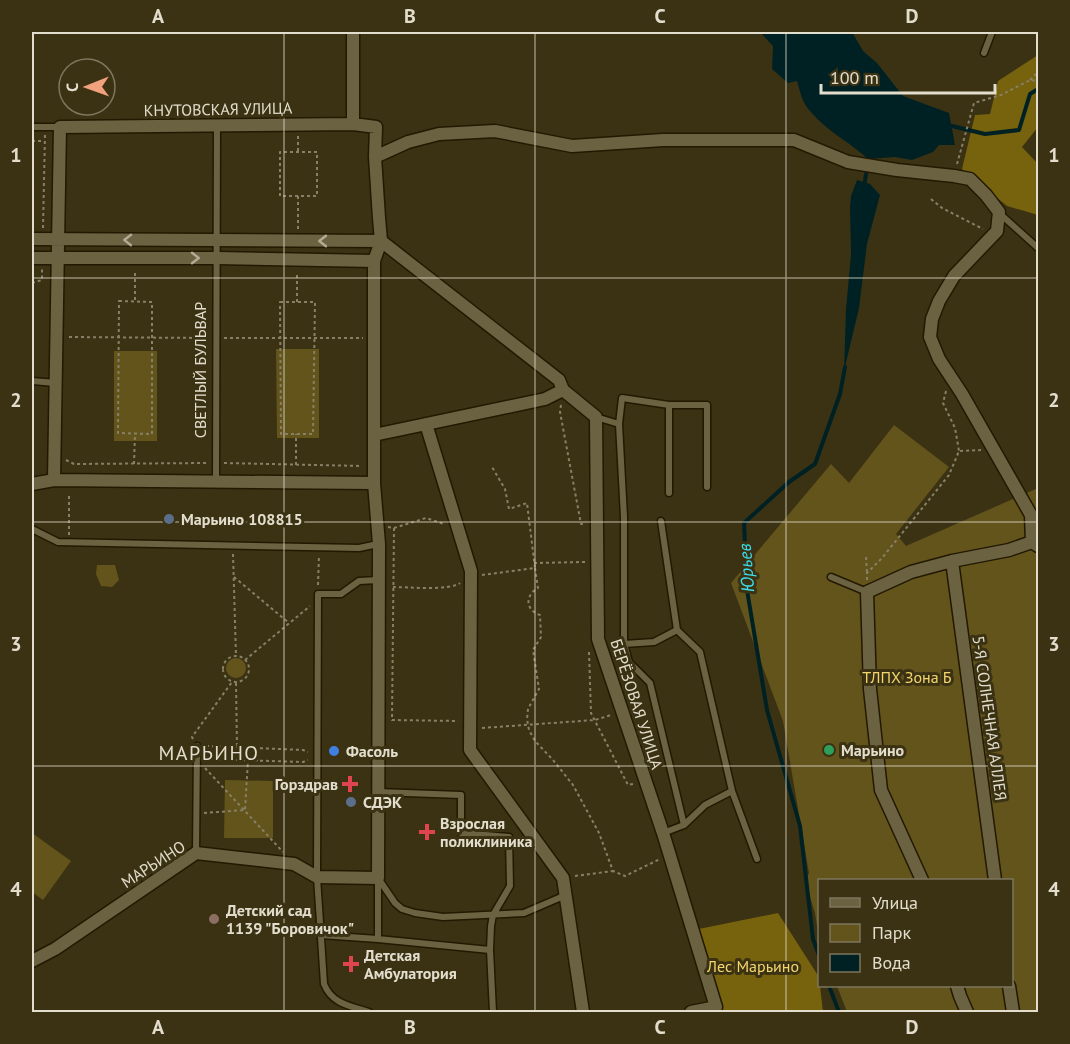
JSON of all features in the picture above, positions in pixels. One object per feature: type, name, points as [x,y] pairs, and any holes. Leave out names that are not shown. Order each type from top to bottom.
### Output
[{"type":"street","points":[[353,32],[353,124]]},
{"type":"street","name":"КНУТОВСКАЯ УЛИЦА","points":[[60,127],[353,124],[376,127],[375,157]]},
{"type":"street","points":[[54,480],[60,127]]},
{"type":"street","points":[[317,878],[378,878],[379,544],[374,483],[374,261],[381,241],[375,157],[408,142],[439,134],[495,131],[572,146],[663,140],[794,140],[848,162],[970,179],[999,212],[997,231],[954,276],[939,301],[932,319],[930,337],[939,359],[951,375],[993,450],[1035,514],[1035,544],[911,572],[867,592],[870,689],[881,790],[921,879]]},
{"type":"street","points":[[37,239],[381,241],[560,380],[562,390],[596,417]]},
{"type":"street","points":[[37,258],[374,261]]},
{"type":"street","points":[[374,435],[545,399],[562,390]]},
{"type":"street","name":"БЕРЁЗОВАЯ УЛИЦА","points":[[596,417],[598,639],[663,833],[716,1007],[691,1012]]},
{"type":"street","points":[[426,424],[471,571],[470,750],[563,878],[583,1012]]},
{"type":"street","points":[[32,484],[54,480],[374,483]]},
{"type":"street","name":"5-Я СОЛНЕЧНАЯ АЛЛЕЯ","points":[[952,561],[995,879]]},
{"type":"street","name":"МАРЬИНО","points":[[32,961],[55,950],[196,853],[294,864],[317,878]]},
{"type":"street","points":[[957,987],[967,1012]]},
{"type":"street","points":[[1009,987],[1013,1012]]},
{"type":"lane","points":[[984,53],[992,32]]},
{"type":"lane","name":"СВЕТЛЫЙ БУЛЬВАР","points":[[216,481],[217,126]]},
{"type":"lane","points":[[32,127],[60,127]]},
{"type":"lane","points":[[999,212],[1038,248]]},
{"type":"lane","points":[[32,381],[56,383]]},
{"type":"lane","points":[[684,825],[650,683],[629,662],[624,644],[624,517],[620,424],[622,398],[669,405],[707,405],[707,488]]},
{"type":"lane","points":[[669,405],[669,494]]},
{"type":"lane","points":[[596,417],[620,424]]},
{"type":"lane","points":[[661,521],[677,630],[700,652],[732,790],[757,859]]},
{"type":"lane","points":[[32,530],[58,542],[69,543],[319,548],[358,548],[379,544]]},
{"type":"lane","points":[[831,577],[867,592]]},
{"type":"lane","points":[[369,1012],[335,1000],[328,993],[324,984],[317,878],[318,597],[341,594],[359,581],[379,580]]},
{"type":"lane","points":[[624,644],[654,642],[677,630]]},
{"type":"lane","points":[[196,853],[197,746]]},
{"type":"lane","points":[[663,833],[684,825],[705,805],[732,790]]},
{"type":"lane","points":[[378,792],[460,795],[461,833],[509,837],[510,886],[493,915],[490,950],[493,1012]]},
{"type":"lane","points":[[378,878],[395,903],[402,909],[443,917],[524,913],[567,895]]},
{"type":"lane","points":[[378,878],[378,939]]},
{"type":"lane","points":[[321,935],[490,950]]},
{"type":"path","points":[[954,176],[974,103],[1001,95],[1030,80],[1038,72]]},
{"type":"path","points":[[1030,80],[1038,81]]},
{"type":"path","points":[[37,239],[45,127]]},
{"type":"path","points":[[298,137],[298,152]]},
{"type":"path","points":[[32,141],[45,141]]},
{"type":"path","points":[[280,152],[317,152],[317,196],[298,196],[280,196],[280,152]]},
{"type":"path","points":[[298,196],[298,229]]},
{"type":"path","points":[[931,199],[942,208],[994,234]]},
{"type":"path","points":[[32,283],[42,280],[37,258]]},
{"type":"path","points":[[297,266],[297,302]]},
{"type":"path","points":[[135,273],[135,302]]},
{"type":"path","points":[[118,301],[152,302],[152,434],[135,434],[118,433],[118,301]]},
{"type":"path","points":[[280,302],[297,302],[315,302],[314,434],[281,434],[280,302]]},
{"type":"path","points":[[867,573],[882,558],[948,475],[959,451],[955,428],[943,403],[951,375]]},
{"type":"path","points":[[562,390],[560,412],[581,524],[591,523]]},
{"type":"path","points":[[134,464],[135,434]]},
{"type":"path","points":[[296,434],[296,465]]},
{"type":"path","points":[[959,451],[993,450]]},
{"type":"path","points":[[69,543],[69,480],[74,464]]},
{"type":"path","points":[[492,467],[505,489],[509,509],[527,503],[538,588],[532,591],[528,601],[534,613],[540,615],[541,637],[533,650],[539,689],[528,709],[528,725],[535,741],[573,784],[599,833],[613,871]]},
{"type":"path","points":[[378,525],[394,528],[426,518],[439,522]]},
{"type":"path","points":[[394,528],[392,720],[459,721],[470,729],[595,720],[622,712]]},
{"type":"path","points":[[233,546],[236,656]]},
{"type":"path","points":[[245,660],[318,597],[319,548]]},
{"type":"path","points":[[866,557],[867,592]]},
{"type":"path","points":[[534,563],[592,562]]},
{"type":"path","points":[[471,577],[535,567]]},
{"type":"path","points":[[234,577],[290,623]]},
{"type":"path","points":[[393,587],[456,586]]},
{"type":"path","points":[[598,639],[589,640],[591,713],[628,785],[646,783]]},
{"type":"path","points":[[236,656],[245,660],[249,669],[245,679],[234,682],[226,679],[222,669],[226,660],[236,656]]},
{"type":"path","points":[[192,737],[234,682]]},
{"type":"path","points":[[234,682],[237,748]]},
{"type":"path","points":[[197,746],[303,750],[318,755]]},
{"type":"path","points":[[231,760],[232,747]]},
{"type":"path","points":[[257,761],[258,748]]},
{"type":"path","points":[[197,759],[303,762],[318,755]]},
{"type":"path","points":[[197,759],[294,864]]},
{"type":"path","points":[[245,810],[248,760]]},
{"type":"path","points":[[197,814],[245,810]]},
{"type":"path","points":[[563,878],[613,871],[625,876],[669,855]]},
{"type":"green space","points":[[1038,55],[1038,127],[1022,147],[1038,164],[1038,215],[1007,206],[962,169],[975,115],[990,114],[998,81]]},
{"type":"green space","points":[[276,349],[319,349],[319,438],[277,438]]},
{"type":"green space","points":[[114,351],[157,351],[157,441],[114,441]]},
{"type":"green space","name":"ТЛПХ Зона Б","points":[[894,425],[949,467],[896,534],[906,546],[1038,488],[1038,1012],[847,1012],[837,987],[1013,987],[1013,879],[818,879],[818,932],[805,881],[809,873],[783,721],[731,583],[831,464],[849,483]]},
{"type":"green space","points":[[97,565],[115,565],[119,580],[112,587],[101,586],[96,574]]},
{"type":"green space","points":[[236,658],[243,661],[246,668],[243,675],[236,678],[229,675],[226,668],[229,661]]},
{"type":"green space","points":[[225,780],[273,781],[273,838],[224,838]]},
{"type":"green space","points":[[32,833],[71,861],[43,900],[32,892]]},
{"type":"green space","name":"Лес Марьино","points":[[778,913],[818,975],[823,1012],[713,1012],[689,931]]},
{"type":"water","points":[[760,32],[852,32],[863,51],[877,63],[903,96],[949,113],[955,145],[939,145],[933,152],[912,160],[895,157],[868,159],[816,118],[807,108],[797,81],[788,83],[772,69],[773,46]]},
{"type":"water","points":[[857,180],[870,184],[880,195],[867,244],[859,308],[844,371],[851,255],[850,208],[851,196]]},
{"type":"waterway","points":[[952,126],[985,134],[1019,130],[1030,94],[1038,89]]},
{"type":"waterway","name":"Юрьев","points":[[864,187],[866,174]]},
{"type":"waterway","name":"Юрьев","points":[[818,953],[813,939],[800,826],[767,710],[747,590],[744,523],[789,482],[815,464],[840,394],[845,367]]},
{"type":"waterway","name":"Юрьев","points":[[829,987],[839,1012]]},
{"type":"place","name":"Марьино 108815","points":[[169,519]]},
{"type":"place","name":"Марьино","points":[[829,750]]},
{"type":"place","name":"Фасоль","points":[[334,751]]},
{"type":"place","name":"Горздрав","points":[[350,784]]},
{"type":"place","name":"СДЭК","points":[[351,802]]},
{"type":"place","name":"Взрослая поликлиника","points":[[427,832]]},
{"type":"place","name":"Детский сад 1139 \"Боровичок\"","points":[[214,919]]},
{"type":"place","name":"Детская Амбулатория","points":[[351,964]]},
{"type":"district","name":"МАРЬИНО","points":[[209,753]]}]
